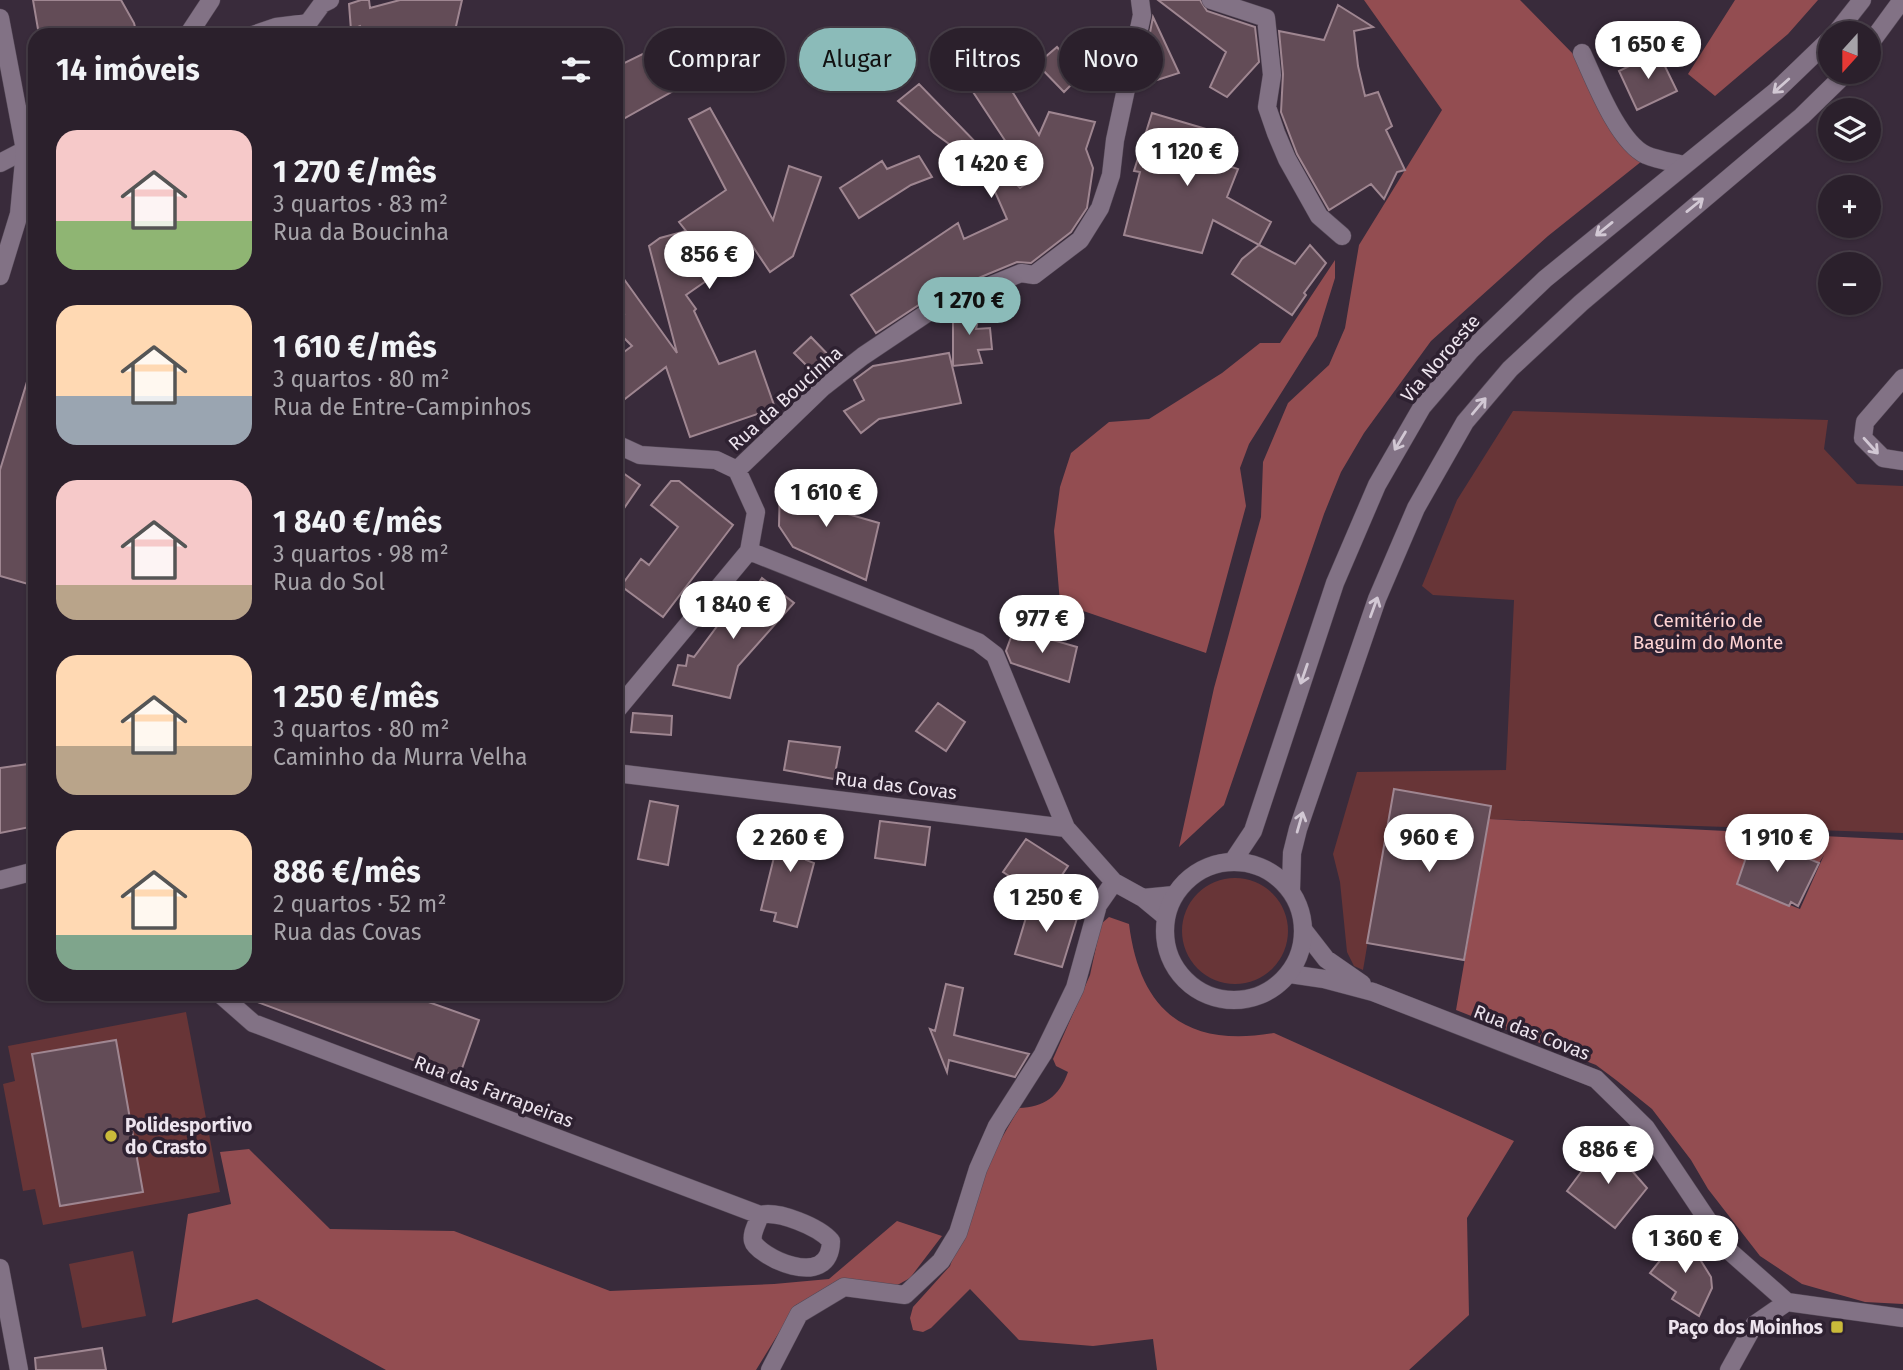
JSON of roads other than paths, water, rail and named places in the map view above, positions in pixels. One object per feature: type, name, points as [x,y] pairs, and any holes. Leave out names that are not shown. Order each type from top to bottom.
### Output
[{"type":"street","points":[[193,28],[211,0]]},
{"type":"street","points":[[312,28],[322,4],[330,0]]},
{"type":"street","name":"Rua da Boucinha","points":[[737,470],[822,388],[863,356],[933,309],[1021,273],[1034,275],[1080,240],[1100,208],[1111,175],[1115,140],[1142,15],[1140,0]]},
{"type":"street","points":[[1211,0],[1266,18],[1272,75],[1267,107],[1276,133],[1287,159],[1319,216],[1342,236]]},
{"type":"street","points":[[1845,21],[1862,0]]},
{"type":"street","points":[[1881,29],[1902,0]]},
{"type":"street","points":[[0,18],[7,86],[27,114],[19,214],[0,276]]},
{"type":"street","points":[[273,28],[294,28]]},
{"type":"street","name":"Via Noroeste","points":[[1233,861],[1253,831],[1335,583],[1377,485],[1409,426],[1438,387],[1507,314],[1592,239],[1776,91],[1818,51]]},
{"type":"street","points":[[1582,53],[1604,99],[1631,143],[1645,154],[1684,165]]},
{"type":"street","points":[[1291,890],[1292,853],[1298,829],[1377,599],[1416,508],[1465,422],[1510,369],[1581,303],[1802,116],[1835,84]]},
{"type":"street","points":[[0,163],[25,150]]},
{"type":"street","points":[[1903,378],[1865,422],[1863,438],[1883,458],[1903,461]]},
{"type":"street","points":[[623,447],[640,455],[716,460],[737,470],[756,512],[749,551],[623,703]]},
{"type":"street","points":[[749,551],[978,642],[995,655],[1066,828],[1114,882],[1143,898],[1166,917]]},
{"type":"street","name":"Rua das Covas","points":[[623,774],[1066,828]]},
{"type":"street","points":[[1233,861],[1255,864],[1275,874],[1291,890],[1301,910],[1305,932],[1300,954],[1290,974],[1273,989],[1252,998],[1230,1000],[1207,995],[1187,982],[1172,963],[1165,941],[1166,917],[1174,895],[1189,877],[1209,865],[1233,861]]},
{"type":"street","points":[[0,880],[28,873]]},
{"type":"street","points":[[770,1370],[799,1314],[844,1287],[905,1295],[941,1261],[958,1233],[978,1169],[997,1126],[1043,1054],[1075,988],[1098,905],[1114,882]]},
{"type":"street","points":[[1143,898],[1174,895]]},
{"type":"street","name":"Rua das Covas","points":[[1305,932],[1326,959],[1373,992]]},
{"type":"street","name":"Rua das Covas","points":[[1290,974],[1324,979],[1373,992],[1596,1079],[1646,1128],[1727,1249],[1787,1302]]},
{"type":"street","name":"Rua das Farrapeiras","points":[[228,1001],[254,1023],[760,1215]]},
{"type":"street","points":[[0,1268],[19,1370]]},
{"type":"street","points":[[1734,1367],[1754,1325],[1787,1302],[1903,1318]]},
{"type":"place","name":"Polidesportivo do Crasto","points":[[111,1136]]},
{"type":"place","name":"Paço dos Moinhos","points":[[1837,1327]]},
{"type":"park label","name":"Cemitério de Baguim do Monte","points":[[1708,631]]}]
